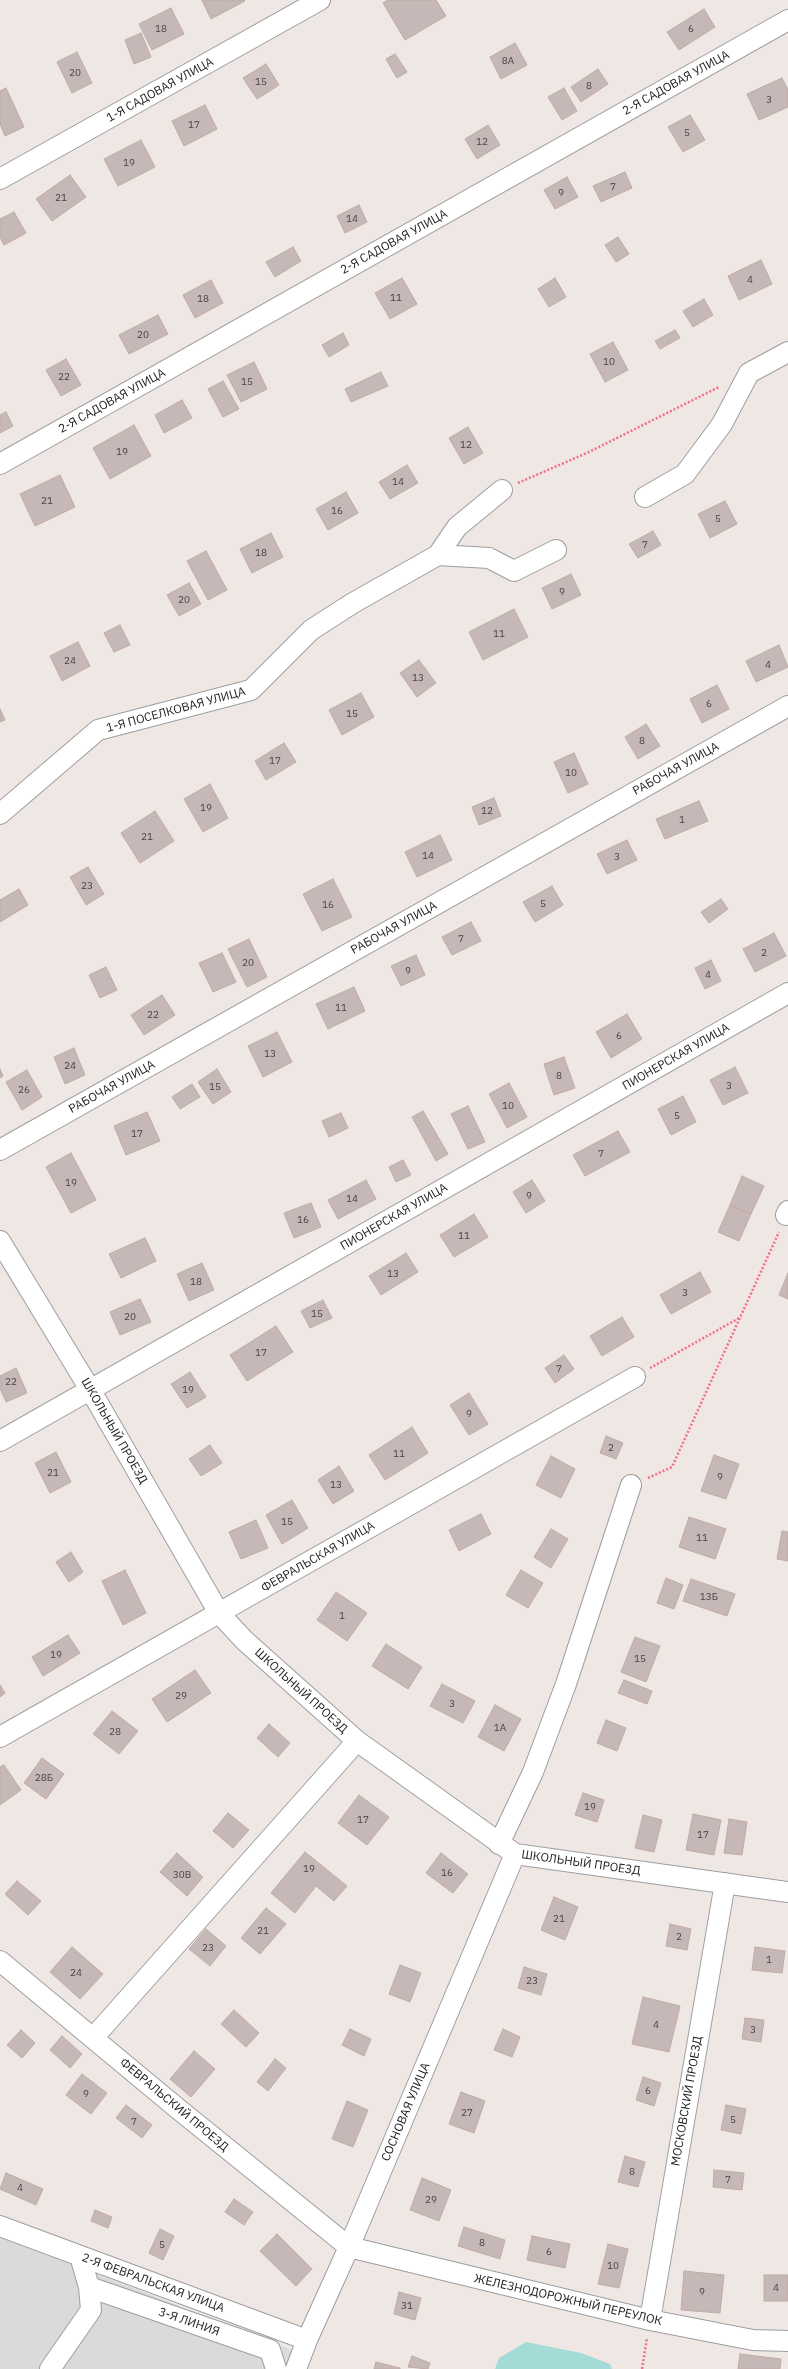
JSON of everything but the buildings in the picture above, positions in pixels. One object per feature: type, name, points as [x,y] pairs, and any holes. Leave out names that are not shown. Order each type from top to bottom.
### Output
[{"type":"street","name":"1-Я САДОВАЯ УЛИЦА","points":[[0,179],[320,0]]},
{"type":"street","name":"2-Я САДОВАЯ УЛИЦА","points":[[0,464],[788,20]]},
{"type":"street","points":[[645,497],[686,474],[722,424],[749,373],[788,352]]},
{"type":"street","name":"1-Я ПОСЕЛКОВАЯ УЛИЦА","points":[[0,814],[98,730],[251,690],[311,630],[353,603],[438,555],[457,527],[502,490]]},
{"type":"street","points":[[438,555],[489,558],[514,571],[556,550]]},
{"type":"street","name":"РАБОЧАЯ УЛИЦА","points":[[0,1150],[788,706]]},
{"type":"street","name":"ПИОНЕРСКАЯ УЛИЦА","points":[[0,1441],[788,992]]},
{"type":"street","name":"ШКОЛЬНЫЙ ПРОЕЗД","points":[[0,1241],[91,1390],[219,1613],[244,1640],[357,1741],[507,1849],[788,1892]]},
{"type":"street","name":"ФЕВРАЛЬСКАЯ УЛИЦА","points":[[0,1737],[635,1377]]},
{"type":"street","name":"СОСНОВАЯ УЛИЦА","points":[[296,2369],[307,2340],[350,2247],[507,1849],[533,1772],[566,1684],[631,1485]]},
{"type":"street","points":[[93,2038],[357,1741]]},
{"type":"street","name":"МОСКОВСКИЙ ПРОЕЗД","points":[[650,2320],[725,1883]]},
{"type":"street","name":"ФЕВРАЛЬСКИЙ ПРОЕЗД","points":[[0,1960],[176,2108],[350,2247]]},
{"type":"street","name":"2-Я ФЕВРАЛЬСКАЯ УЛИЦА","points":[[0,2226],[307,2340]]},
{"type":"street","name":"ЖЕЛЕЗНОДОРОЖНЫЙ ПЕРЕУЛОК","points":[[350,2247],[650,2320],[753,2340],[788,2341]]},
{"type":"street","points":[[50,2369],[91,2310],[89,2287],[80,2256]]},
{"type":"street","name":"3-Я ЛИНИЯ","points":[[89,2287],[270,2350],[276,2369]]},
{"type":"path","points":[[502,490],[589,452],[721,386]]},
{"type":"path","points":[[631,1485],[672,1467],[742,1316],[787,1213]]},
{"type":"path","points":[[635,1377],[742,1316]]},
{"type":"path","points":[[642,2369],[650,2320]]},
{"type":"shaded area","points":[[0,2236],[294,2351],[287,2369],[0,2369]]},
{"type":"water","points":[[526,2342],[581,2353],[610,2364],[612,2369],[495,2369],[499,2358]]}]
